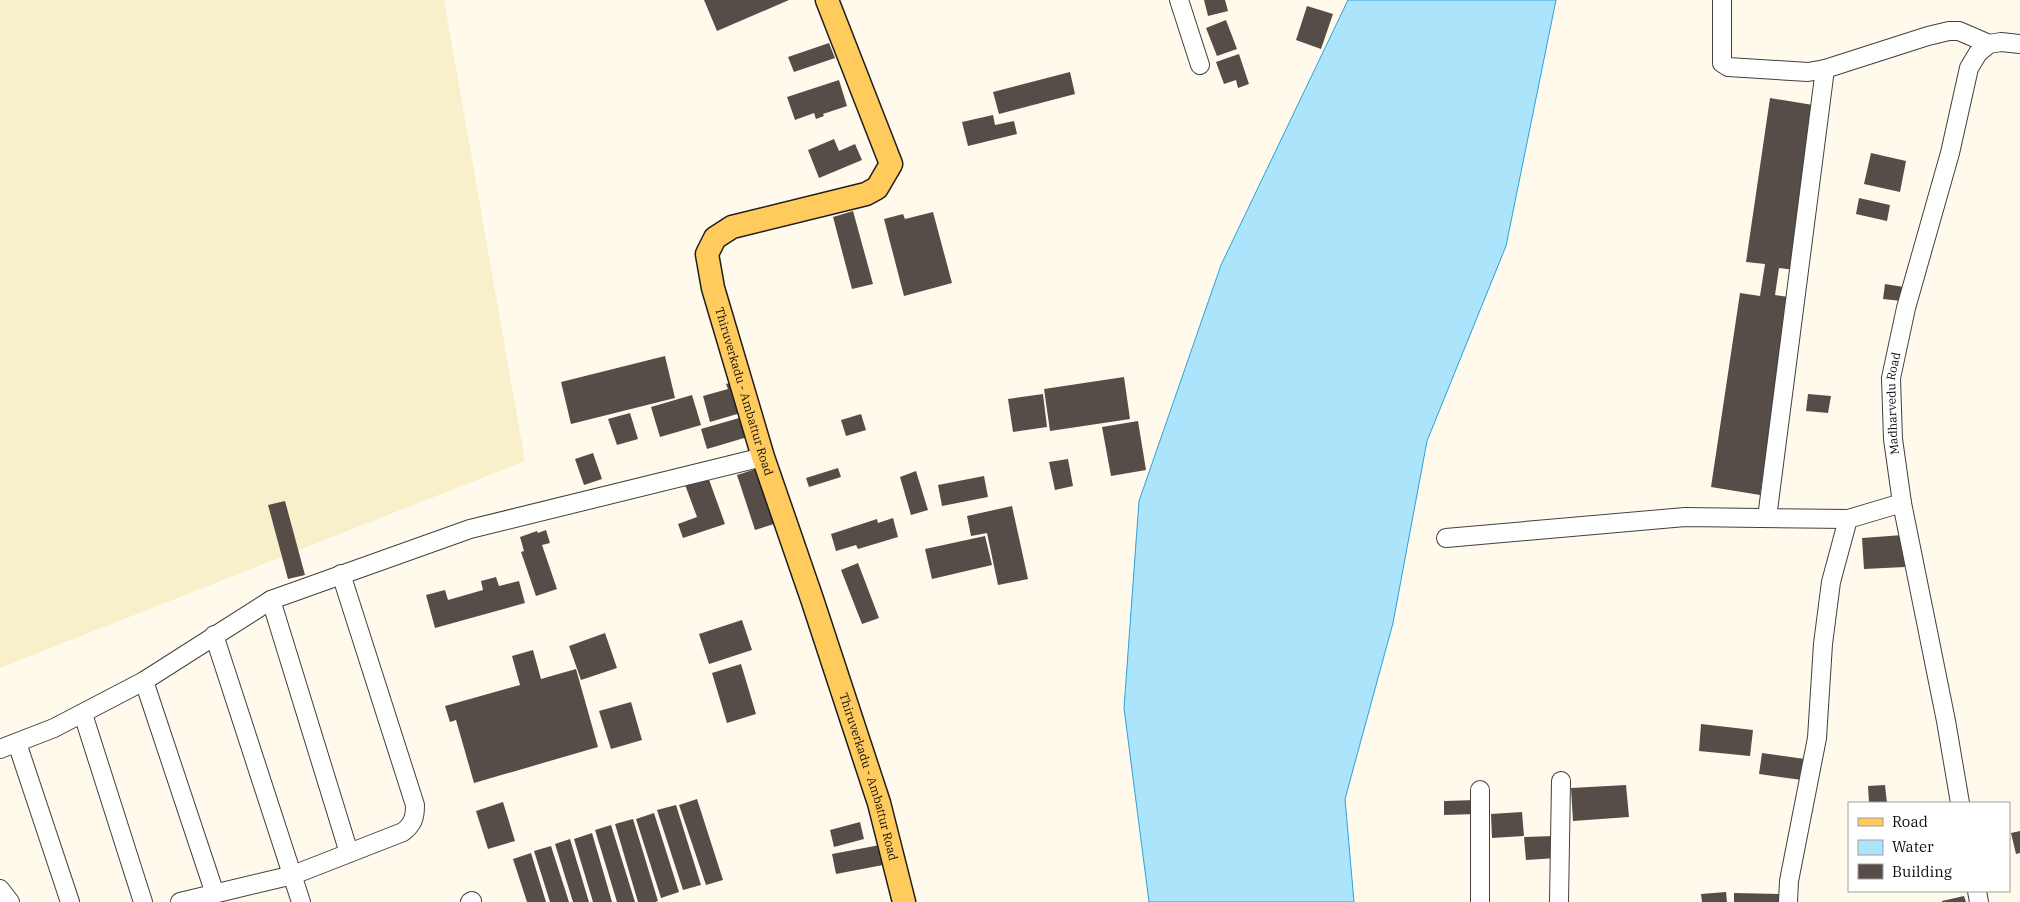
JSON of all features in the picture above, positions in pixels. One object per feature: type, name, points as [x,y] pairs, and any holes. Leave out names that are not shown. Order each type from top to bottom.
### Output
[{"type":"main road","name":"Thiruverkadu - Ambattur Road","points":[[827,0],[891,164],[877,188],[866,194],[732,227],[715,238],[707,254],[713,288],[763,457],[815,607],[879,803],[904,902]]},
{"type":"street","points":[[1179,0],[1200,65]]},
{"type":"street","points":[[1722,0],[1722,63],[1728,67],[1808,72],[1825,69],[1928,36],[1949,32],[1959,32],[1989,44],[2001,42],[2020,44]]},
{"type":"street","name":"Madharvedu Road","points":[[1960,802],[1946,721],[1902,503],[1893,439],[1891,378],[1906,308],[1950,153],[1969,68],[1978,53],[1989,44]]},
{"type":"street","points":[[1767,518],[1825,69]]},
{"type":"street","points":[[0,749],[54,728],[144,681],[271,600],[470,529],[763,457]]},
{"type":"street","points":[[1446,538],[1685,517],[1848,518],[1902,503]]},
{"type":"street","points":[[1788,902],[1790,881],[1817,738],[1823,644],[1831,582],[1848,518]]},
{"type":"street","points":[[180,902],[292,875],[403,832],[410,826],[415,817],[415,806],[341,574]]},
{"type":"street","points":[[271,600],[349,853]]},
{"type":"street","points":[[214,636],[301,902]]},
{"type":"street","points":[[144,681],[215,894]]},
{"type":"street","points":[[83,714],[143,902]]},
{"type":"street","points":[[17,743],[70,902]]},
{"type":"street","points":[[1559,902],[1561,781]]},
{"type":"street","points":[[1480,790],[1480,902]]},
{"type":"street","points":[[0,889],[10,902]]},
{"type":"shaded area","points":[[0,0],[444,0],[525,461],[0,668]]},
{"type":"water","points":[[1348,0],[1556,0],[1506,246],[1427,441],[1393,623],[1345,799],[1354,902],[1149,902],[1124,708],[1139,501],[1221,265]]},
{"type":"building","points":[[704,0],[789,0],[717,31]]},
{"type":"building","points":[[1204,0],[1225,0],[1228,11],[1208,16]]},
{"type":"building","points":[[1307,6],[1333,14],[1321,49],[1296,40]]},
{"type":"building","points":[[1226,20],[1237,49],[1217,56],[1206,28]]},
{"type":"building","points":[[829,43],[835,58],[794,72],[788,57]]},
{"type":"building","points":[[1239,54],[1249,84],[1238,88],[1236,80],[1224,84],[1216,62]]},
{"type":"building","points":[[1070,72],[1075,94],[999,114],[993,92]]},
{"type":"building","points":[[839,80],[847,106],[823,114],[824,116],[816,119],[814,113],[795,120],[787,97]]},
{"type":"building","points":[[1770,98],[1819,106],[1795,270],[1779,268],[1775,295],[1789,297],[1760,495],[1711,487],[1740,293],[1760,296],[1765,264],[1746,262]]},
{"type":"building","points":[[993,115],[995,125],[1014,121],[1017,134],[968,146],[962,122]]},
{"type":"building","points":[[834,139],[839,151],[855,144],[862,160],[819,178],[808,150]]},
{"type":"building","points":[[1871,153],[1906,161],[1900,192],[1864,184]]},
{"type":"building","points":[[1859,198],[1890,205],[1887,221],[1856,214]]},
{"type":"building","points":[[853,211],[873,284],[852,289],[833,217]]},
{"type":"building","points":[[933,212],[952,283],[904,296],[884,219],[903,214],[905,219]]},
{"type":"building","points":[[1885,284],[1904,287],[1902,301],[1883,299]]},
{"type":"building","points":[[665,356],[675,398],[571,424],[561,382]]},
{"type":"building","points":[[1124,377],[1130,419],[1050,431],[1044,389]]},
{"type":"building","points":[[735,382],[744,412],[710,422],[703,396],[728,389],[726,384]]},
{"type":"building","points":[[1043,394],[1047,427],[1013,432],[1008,399]]},
{"type":"building","points":[[1808,394],[1831,396],[1828,413],[1806,411]]},
{"type":"building","points":[[692,395],[701,425],[660,437],[651,407]]},
{"type":"building","points":[[630,413],[638,439],[617,445],[608,419]]},
{"type":"building","points":[[861,414],[866,430],[846,436],[841,420]]},
{"type":"building","points":[[746,416],[751,436],[707,449],[701,429]]},
{"type":"building","points":[[1138,421],[1146,470],[1111,476],[1102,427]]},
{"type":"building","points":[[593,453],[602,479],[584,485],[575,459]]},
{"type":"building","points":[[1068,459],[1073,486],[1055,490],[1049,462]]},
{"type":"building","points":[[759,468],[777,523],[755,530],[737,475]]},
{"type":"building","points":[[838,468],[841,477],[809,487],[806,478]]},
{"type":"building","points":[[916,471],[928,510],[911,515],[900,477]]},
{"type":"building","points":[[707,474],[725,524],[683,538],[678,524],[697,517],[684,482]]},
{"type":"building","points":[[984,476],[988,497],[942,506],[938,485]]},
{"type":"building","points":[[285,501],[305,575],[288,579],[268,505]]},
{"type":"building","points":[[1012,506],[1028,579],[998,585],[987,533],[971,536],[967,516]]},
{"type":"building","points":[[893,518],[898,537],[858,549],[856,545],[836,551],[831,534],[877,519],[878,523]]},
{"type":"building","points":[[546,530],[550,543],[542,545],[557,589],[536,596],[521,552],[524,551],[520,537]]},
{"type":"building","points":[[1903,535],[1905,567],[1864,569],[1862,538]]},
{"type":"building","points":[[985,536],[992,565],[932,579],[925,549]]},
{"type":"building","points":[[858,563],[879,618],[862,624],[841,570]]},
{"type":"building","points":[[496,577],[499,586],[519,581],[525,603],[435,628],[426,595],[445,590],[448,600],[483,590],[481,581]]},
{"type":"building","points":[[742,620],[752,650],[709,664],[699,634]]},
{"type":"building","points":[[605,633],[617,668],[581,680],[569,646]]},
{"type":"building","points":[[533,650],[541,679],[576,669],[598,747],[474,783],[456,720],[450,722],[445,706],[520,685],[512,656]]},
{"type":"building","points":[[741,664],[756,714],[727,723],[712,673]]},
{"type":"building","points":[[631,702],[642,740],[611,749],[599,711]]},
{"type":"building","points":[[1701,724],[1753,730],[1750,756],[1699,751]]},
{"type":"building","points":[[1762,753],[1805,759],[1802,780],[1759,774]]},
{"type":"building","points":[[1626,785],[1629,817],[1573,821],[1571,788]]},
{"type":"building","points":[[1885,785],[1887,802],[1869,802],[1868,786]]},
{"type":"building","points":[[697,799],[723,880],[706,885],[679,805]]},
{"type":"building","points":[[1476,800],[1476,814],[1444,815],[1444,801]]},
{"type":"building","points":[[503,802],[515,841],[488,849],[476,811]]},
{"type":"building","points":[[676,805],[701,885],[683,890],[657,810]]},
{"type":"building","points":[[1522,812],[1524,836],[1492,838],[1491,814]]},
{"type":"building","points":[[654,813],[679,892],[661,898],[636,819]]},
{"type":"building","points":[[633,819],[658,901],[655,902],[638,902],[615,824]]},
{"type":"building","points":[[860,822],[864,839],[834,847],[830,830]]},
{"type":"building","points":[[611,825],[635,902],[617,902],[595,830]]},
{"type":"building","points":[[2020,831],[2020,853],[2016,854],[2011,833]]},
{"type":"building","points":[[592,833],[612,902],[593,902],[574,839]]},
{"type":"building","points":[[1555,836],[1557,858],[1526,860],[1524,837]]},
{"type":"building","points":[[570,839],[589,902],[573,902],[555,844]]},
{"type":"building","points":[[880,845],[883,865],[836,874],[832,854]]},
{"type":"building","points":[[551,846],[569,902],[550,902],[534,851]]},
{"type":"building","points":[[531,853],[546,902],[527,902],[513,859]]},
{"type":"building","points":[[1726,892],[1727,902],[1702,902],[1701,894]]},
{"type":"building","points":[[1734,893],[1781,894],[1781,902],[1734,902]]},
{"type":"building","points":[[1964,896],[1966,902],[1942,902],[1942,901]]}]
